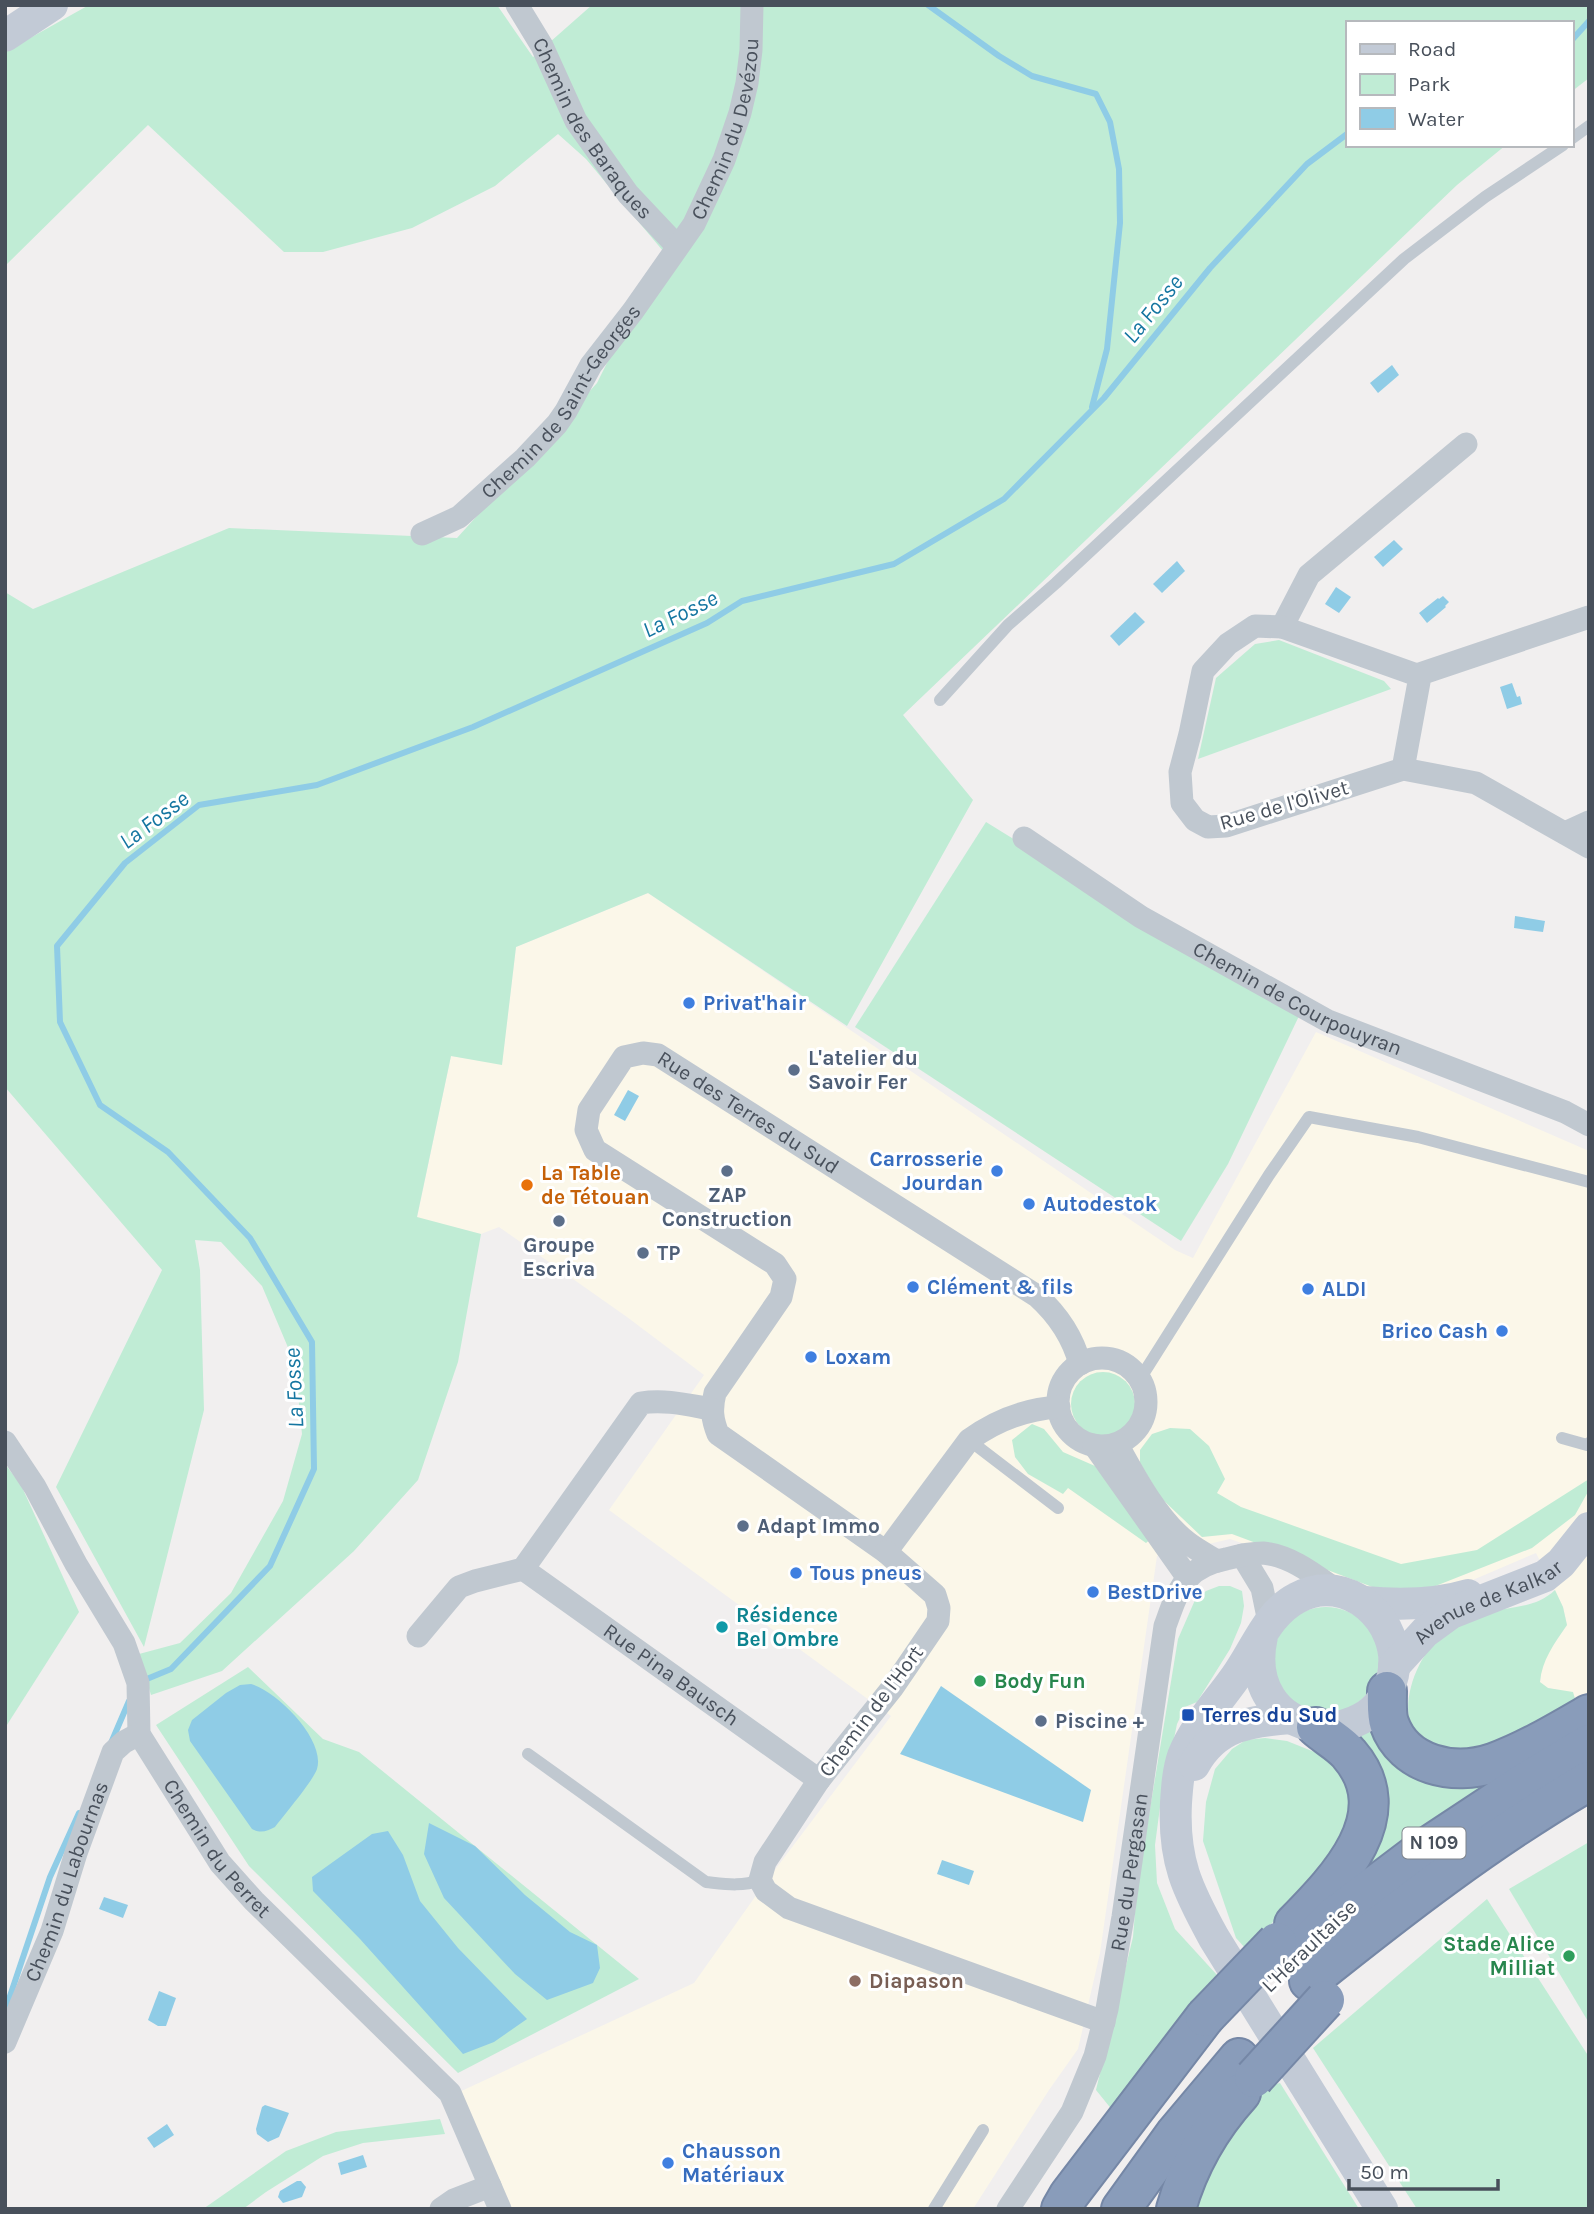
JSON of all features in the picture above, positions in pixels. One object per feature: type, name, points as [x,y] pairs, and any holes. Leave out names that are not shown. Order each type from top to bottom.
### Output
[{"type":"highway","points":[[1391,1678],[1389,1722],[1400,1745],[1417,1759],[1438,1767],[1466,1767],[1490,1763],[1531,1746],[1589,1714]]},
{"type":"highway","points":[[1062,2209],[1069,2195],[1132,2111],[1229,2047],[1301,1971],[1328,1889],[1348,1863],[1363,1834],[1369,1807],[1364,1781],[1348,1752],[1303,1723]]},
{"type":"highway","name":"L'Héraultaise","points":[[1086,2209],[1151,2118],[1229,2047],[1301,1971],[1335,1916],[1421,1851],[1589,1744]]},
{"type":"highway","name":"L'Héraultaise","points":[[1301,1971],[1539,1810],[1589,1781]]},
{"type":"highway","points":[[1301,1971],[1366,1960],[1445,1899],[1589,1801]]},
{"type":"highway","points":[[1176,2209],[1183,2183],[1203,2144],[1230,2105],[1229,2047]]},
{"type":"highway","name":"L'Héraultaise","points":[[1121,2209],[1175,2134],[1229,2047]]},
{"type":"street","points":[[5,36],[52,5]]},
{"type":"street","name":"Chemin des Baraques","points":[[517,5],[542,46],[576,121],[628,194],[677,246]]},
{"type":"street","name":"Chemin du Devézou","points":[[677,246],[694,224],[724,160],[740,113],[751,50],[752,5]]},
{"type":"street","name":"Chemin de Saint-Georges","points":[[422,534],[459,517],[492,490],[557,424],[591,365],[677,246]]},
{"type":"street","points":[[1282,627],[1309,575],[1466,444]]},
{"type":"street","points":[[1589,617],[1416,674],[1419,682],[1403,769],[1476,783],[1589,847]]},
{"type":"street","name":"Rue de l'Olivet","points":[[1403,769],[1226,826],[1208,827],[1195,820],[1182,803],[1180,772],[1203,671],[1228,644],[1255,626],[1282,627],[1416,674]]},
{"type":"street","points":[[1565,833],[1589,822]]},
{"type":"street","name":"Chemin de Courpouyran","points":[[1024,838],[1141,918],[1328,1021],[1565,1112],[1589,1125]]},
{"type":"street","name":"Rue des Terres du Sud","points":[[712,1409],[715,1394],[781,1297],[785,1279],[775,1264],[595,1150],[586,1130],[589,1110],[624,1057],[643,1053],[658,1055],[1037,1296],[1052,1310],[1076,1349],[1080,1364]]},
{"type":"street","points":[[1096,1359],[1112,1359],[1128,1366],[1140,1379],[1146,1395],[1146,1412],[1140,1426],[1118,1444],[1094,1445],[1079,1439],[1069,1431],[1062,1420],[1059,1395],[1070,1372],[1080,1364],[1096,1359]]},
{"type":"street","points":[[418,1636],[459,1587],[523,1569],[641,1403],[663,1401],[712,1409],[712,1420],[718,1434],[886,1552],[969,1440],[985,1429],[1028,1411],[1059,1407]]},
{"type":"street","points":[[5,1442],[35,1487],[76,1564],[124,1643],[138,1683],[139,1734]]},
{"type":"street","points":[[1118,1444],[1137,1480],[1169,1525],[1187,1543],[1216,1561]]},
{"type":"street","points":[[1094,1445],[1188,1578],[1199,1568],[1242,1555],[1263,1553],[1286,1559],[1378,1614],[1394,1647],[1391,1678],[1374,1708],[1357,1721],[1337,1727],[1303,1723],[1241,1725],[1217,1736],[1200,1755],[1187,1778],[1176,1810]]},
{"type":"street","name":"Avenue de Kalkar","points":[[1352,1597],[1401,1604],[1463,1597],[1525,1574],[1557,1556],[1585,1533]]},
{"type":"street","name":"Avenue de Kalkar","points":[[1391,1678],[1425,1632],[1451,1613],[1545,1576],[1561,1563],[1585,1533]]},
{"type":"street","name":"Chemin de l'Hort","points":[[760,1880],[765,1862],[819,1780],[893,1688],[938,1620],[939,1608],[935,1595],[886,1552]]},
{"type":"street","points":[[1242,1555],[1262,1588],[1265,1629],[1258,1654],[1259,1671],[1265,1690],[1276,1706],[1303,1723]]},
{"type":"street","name":"Rue Pina Bausch","points":[[523,1569],[819,1780]]},
{"type":"street","name":"Rue du Pergasan","points":[[1008,2209],[1072,2112],[1095,2056],[1123,1917],[1165,1626],[1175,1599],[1188,1578]]},
{"type":"street","points":[[1352,1597],[1319,1591],[1299,1596],[1282,1607],[1265,1629],[1184,1754],[1178,1774],[1176,1841],[1182,1871],[1194,1902],[1214,1938],[1382,2209]]},
{"type":"street","name":"Chemin du Labournas","points":[[5,2042],[52,1931],[76,1853],[113,1752],[139,1734]]},
{"type":"street","name":"Chemin du Perret","points":[[139,1734],[220,1863],[254,1901],[450,2093],[500,2209]]},
{"type":"street","points":[[760,1880],[766,1891],[789,1908],[1104,2021]]},
{"type":"street","points":[[441,2209],[454,2200],[490,2186]]},
{"type":"lane","points":[[1573,137],[1589,125]]},
{"type":"lane","points":[[940,700],[1008,625],[1404,259],[1485,197],[1560,147]]},
{"type":"lane","points":[[1140,1379],[1269,1175],[1309,1117],[1418,1137],[1589,1182]]},
{"type":"lane","points":[[1562,1438],[1587,1445],[1589,1443]]},
{"type":"lane","points":[[969,1440],[1058,1508]]},
{"type":"lane","points":[[528,1754],[706,1882],[735,1885],[760,1880]]},
{"type":"lane","points":[[934,2209],[984,2130]]},
{"type":"shaded area","points":[[648,893],[1175,1250],[1193,1258],[1316,1032],[1589,1151],[1589,1696],[1576,1702],[1573,1693],[1548,1688],[1540,1683],[1541,1670],[1548,1653],[1567,1625],[1563,1607],[1536,1553],[1461,1585],[1384,1593],[1230,1539],[1157,1556],[1100,1953],[1078,2049],[973,2209],[508,2209],[457,2093],[694,1983],[762,1887],[891,1716],[609,1510],[704,1375],[499,1227],[481,1234],[417,1218],[451,1056],[502,1064],[516,947]]},
{"type":"green space","points":[[89,5],[497,5],[533,57],[592,5],[1589,5],[1589,78],[1573,90],[1573,21],[1346,21],[1346,147],[1504,147],[1457,185],[903,715],[973,800],[847,1026],[648,893],[516,947],[502,1065],[451,1056],[417,1217],[481,1234],[458,1362],[418,1480],[354,1551],[222,1671],[151,1695],[139,1654],[180,1643],[231,1593],[283,1501],[302,1434],[295,1364],[262,1286],[221,1242],[195,1240],[200,1270],[204,1410],[144,1647],[56,1487],[162,1270],[5,1087],[5,592],[33,609],[229,528],[457,538],[597,383],[663,251],[586,159],[558,134],[495,186],[412,228],[323,252],[284,252],[148,125],[5,266],[5,52]]},
{"type":"green space","points":[[1279,640],[1384,681],[1391,689],[1198,759],[1216,678],[1255,644]]},
{"type":"green space","points":[[986,822],[1299,1016],[1228,1164],[1181,1241],[855,1027]]},
{"type":"green space","points":[[1103,1372],[1121,1378],[1129,1386],[1135,1404],[1129,1422],[1121,1430],[1103,1436],[1085,1430],[1077,1422],[1071,1404],[1077,1386],[1085,1378]]},
{"type":"green space","points":[[1032,1424],[1044,1429],[1063,1452],[1095,1466],[1152,1538],[1146,1543],[1068,1488],[1063,1494],[1028,1474],[1015,1457],[1012,1440]]},
{"type":"green space","points":[[1170,1428],[1190,1429],[1209,1446],[1225,1479],[1217,1493],[1241,1507],[1401,1564],[1477,1550],[1589,1479],[1589,1490],[1575,1515],[1532,1548],[1433,1587],[1383,1591],[1232,1534],[1202,1537],[1161,1498],[1140,1463],[1140,1450],[1152,1434]]},
{"type":"green space","points":[[5,1464],[21,1485],[79,1612],[5,1728]]},
{"type":"green space","points":[[1219,1586],[1230,1586],[1242,1591],[1244,1606],[1241,1623],[1230,1649],[1197,1702],[1185,1707],[1177,1724],[1155,1845],[1157,1883],[1175,1929],[1217,1975],[1113,2111],[1096,2090],[1133,1937],[1137,1888],[1178,1639],[1195,1600],[1206,1591]]},
{"type":"green space","points":[[1555,1590],[1567,1625],[1546,1659],[1540,1682],[1548,1688],[1573,1692],[1576,1702],[1480,1749],[1443,1750],[1425,1743],[1414,1731],[1409,1716],[1409,1698],[1413,1679],[1431,1646],[1443,1635],[1470,1620],[1486,1613],[1531,1604]]},
{"type":"green space","points":[[1326,1607],[1346,1611],[1364,1622],[1375,1640],[1379,1660],[1375,1680],[1364,1698],[1346,1709],[1326,1713],[1306,1709],[1288,1698],[1277,1680],[1273,1660],[1277,1640],[1288,1622],[1306,1611]]},
{"type":"green space","points":[[248,1667],[323,1739],[359,1752],[639,1979],[458,2073],[249,1866],[156,1725]]},
{"type":"green space","points":[[1382,1722],[1398,1758],[1545,1747],[1342,1899],[1347,1880],[1352,1741]]},
{"type":"green space","points":[[1265,1738],[1287,1741],[1322,1755],[1349,1777],[1353,1823],[1305,1890],[1246,1949],[1236,1938],[1203,1841],[1206,1802],[1215,1769],[1232,1749],[1246,1740]]},
{"type":"green space","name":"Stade Alice Milliat","points":[[1589,1842],[1589,2023],[1509,1889]]},
{"type":"green space","points":[[1487,1899],[1589,2057],[1589,2209],[1417,2209],[1313,2048]]},
{"type":"green space","points":[[1280,2083],[1359,2209],[1194,2209],[1224,2133],[1265,2087]]},
{"type":"green space","points":[[440,2119],[445,2134],[363,2143],[323,2156],[243,2209],[203,2209],[286,2151],[336,2132]]},
{"type":"water","points":[[1392,365],[1399,375],[1378,393],[1370,383]]},
{"type":"water","points":[[1394,540],[1403,549],[1383,567],[1374,557]]},
{"type":"water","points":[[1177,561],[1185,571],[1162,593],[1153,584]]},
{"type":"water","points":[[1336,587],[1351,597],[1339,613],[1325,604]]},
{"type":"water","points":[[1443,596],[1449,602],[1427,623],[1419,613]]},
{"type":"water","points":[[1135,612],[1145,622],[1119,646],[1110,636]]},
{"type":"water","points":[[1512,683],[1522,704],[1507,709],[1500,687]]},
{"type":"water","points":[[1515,916],[1545,921],[1543,932],[1514,928]]},
{"type":"water","points":[[628,1090],[639,1096],[625,1121],[614,1115]]},
{"type":"water","points":[[251,1684],[262,1688],[286,1706],[307,1731],[318,1757],[317,1769],[298,1798],[275,1827],[261,1832],[252,1829],[190,1741],[188,1730],[192,1720],[226,1693],[240,1685]]},
{"type":"water","points":[[941,1686],[1091,1790],[1083,1822],[900,1754]]},
{"type":"water","points":[[429,1823],[475,1846],[525,1895],[570,1932],[597,1945],[600,1968],[593,1983],[547,2000],[515,1974],[444,1898],[424,1854]]},
{"type":"water","points":[[388,1831],[403,1855],[420,1901],[458,1948],[527,2019],[494,2042],[463,2054],[313,1891],[312,1877],[372,1834]]},
{"type":"water","points":[[942,1860],[974,1871],[969,1885],[937,1874]]},
{"type":"water","points":[[104,1897],[128,1905],[123,1918],[99,1909]]},
{"type":"water","points":[[159,1991],[176,1998],[166,2026],[158,2026],[148,2020]]},
{"type":"water","points":[[265,2105],[289,2113],[279,2137],[268,2142],[257,2134],[256,2129],[262,2107]]},
{"type":"water","points":[[167,2124],[174,2135],[154,2148],[147,2138]]},
{"type":"water","points":[[363,2155],[367,2167],[341,2175],[338,2163]]},
{"type":"water","points":[[301,2181],[306,2187],[302,2197],[283,2203],[278,2197],[280,2191]]},
{"type":"waterway","points":[[928,5],[1032,76],[1096,94],[1110,122],[1119,169],[1120,223],[1107,349],[1092,407]]},
{"type":"waterway","name":"La Fosse","points":[[1573,39],[1589,21]]},
{"type":"waterway","name":"La Fosse","points":[[142,1681],[171,1669],[270,1566],[314,1469],[312,1342],[250,1238],[168,1152],[100,1105],[60,1022],[57,946],[125,863],[199,805],[317,785],[473,727],[707,623],[742,601],[894,564],[1004,499],[1104,398],[1210,268],[1307,164],[1346,135]]},
{"type":"waterway","name":"La Fosse","points":[[111,1743],[129,1701]]},
{"type":"waterway","name":"La Fosse","points":[[5,2011],[50,1877],[79,1813]]},
{"type":"place","name":"Privat'hair","points":[[689,1003]]},
{"type":"place","name":"L'atelier du Savoir Fer","points":[[794,1070]]},
{"type":"place","name":"ZAP Construction","points":[[727,1171]]},
{"type":"place","name":"Carrosserie Jourdan","points":[[997,1171]]},
{"type":"place","name":"La Table de Tétouan","points":[[527,1185]]},
{"type":"place","name":"Autodestok","points":[[1029,1204]]},
{"type":"place","name":"Groupe Escriva","points":[[559,1221]]},
{"type":"place","name":"TP","points":[[643,1253]]},
{"type":"place","name":"Clément & fils","points":[[913,1287]]},
{"type":"place","name":"ALDI","points":[[1308,1289]]},
{"type":"place","name":"Brico Cash","points":[[1502,1331]]},
{"type":"place","name":"Loxam","points":[[811,1357]]},
{"type":"place","name":"Adapt Immo","points":[[743,1526]]},
{"type":"place","name":"Tous pneus","points":[[796,1573]]},
{"type":"place","name":"BestDrive","points":[[1093,1592]]},
{"type":"place","name":"Résidence Bel Ombre","points":[[722,1627]]},
{"type":"place","name":"Body Fun","points":[[980,1681]]},
{"type":"place","name":"Terres du Sud","points":[[1188,1715]]},
{"type":"place","name":"Piscine +","points":[[1041,1721]]},
{"type":"place","name":"Stade Alice Milliat","points":[[1569,1956]]},
{"type":"place","name":"Diapason","points":[[855,1981]]},
{"type":"place","name":"Chausson Matériaux","points":[[668,2163]]}]
